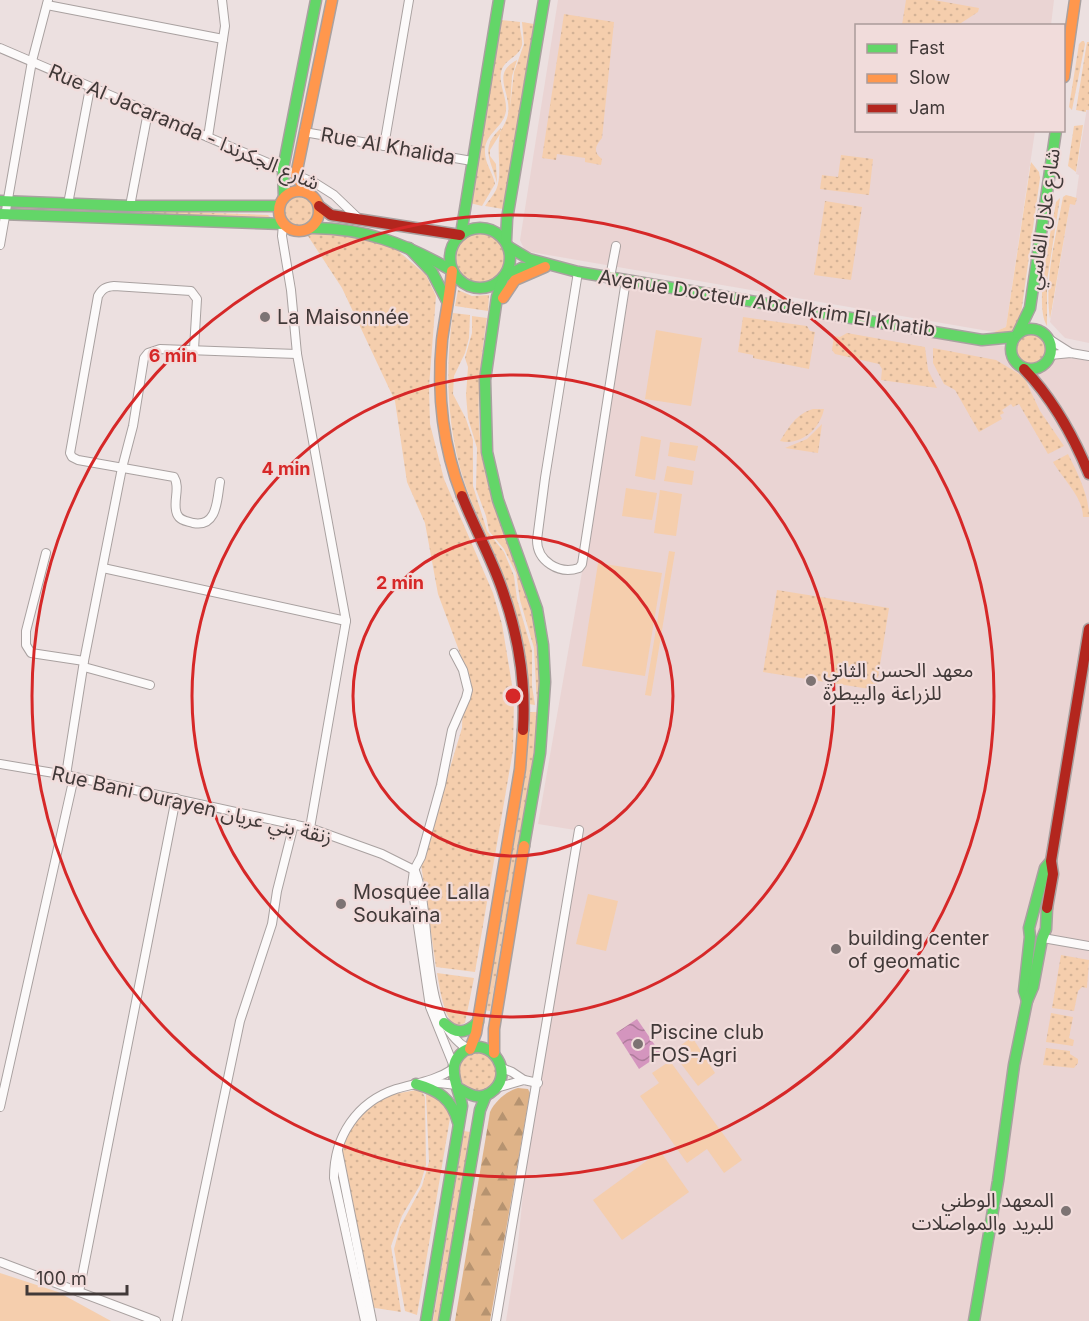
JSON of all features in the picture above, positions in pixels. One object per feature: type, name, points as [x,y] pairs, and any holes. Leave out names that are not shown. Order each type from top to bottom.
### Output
[{"type":"main road","points":[[316,0],[283,169],[279,216],[284,224],[296,231],[334,227],[383,236],[452,270],[462,282],[476,288],[491,287],[522,268],[549,267]]},
{"type":"main road","points":[[332,0],[296,175],[306,192],[331,215],[460,234],[468,230],[484,228],[492,230],[507,243]]},
{"type":"main road","points":[[426,1321],[462,1106],[453,1067],[459,1056],[469,1049],[475,1038],[523,739],[520,660],[510,612],[460,487],[446,434],[442,408],[441,366],[452,270],[451,247],[460,234],[498,0]]},
{"type":"main road","points":[[494,1053],[492,1041],[540,753],[545,682],[543,645],[537,609],[498,500],[487,452],[485,380],[494,315],[504,277],[510,265],[507,219],[544,0]]},
{"type":"main road","points":[[1065,62],[1067,32],[1076,0]]},
{"type":"main road","name":"شارع علال الفاسي","points":[[1016,335],[1030,308],[1056,132]]},
{"type":"main road","points":[[4,202],[130,206],[281,202],[292,192],[306,192]]},
{"type":"main road","points":[[310,228],[319,216],[319,206]]},
{"type":"main road","points":[[2,214],[284,224]]},
{"type":"main road","name":"Avenue Docteur Abdelkrim El Khatib","points":[[507,243],[522,256],[549,267],[982,340]]},
{"type":"main road","points":[[409,248],[436,277],[448,302]]},
{"type":"main road","points":[[494,315],[506,291],[514,281],[524,274],[549,267]]},
{"type":"main road","name":"شارع علال الفاسي","points":[[1030,308],[1041,330]]},
{"type":"main road","points":[[982,340],[1016,335],[1024,329],[1041,330],[1049,339],[1052,347],[1045,373],[1047,397]]},
{"type":"main road","points":[[1011,356],[1010,350],[1016,335]]},
{"type":"main road","points":[[982,340],[1011,356],[1041,386],[1077,447],[1089,474]]},
{"type":"main road","points":[[1024,369],[1041,367],[1049,358]]},
{"type":"main road","points":[[1027,1001],[1024,992],[1030,923],[1040,915],[1053,874],[1051,861],[1089,633]]},
{"type":"main road","points":[[974,1321],[998,1181],[1014,1065],[1027,1001],[1034,987],[1042,938],[1047,925],[1040,915]]},
{"type":"main road","points":[[1030,937],[1037,941],[1042,938]]},
{"type":"main road","points":[[444,1023],[451,1030],[460,1032],[468,1030],[477,1022]]},
{"type":"main road","points":[[458,1087],[474,1096],[486,1095],[496,1088],[502,1075],[500,1060],[494,1053],[483,1047],[469,1049]]},
{"type":"main road","points":[[416,1084],[431,1088],[445,1096],[456,1113],[459,1127]]},
{"type":"main road","points":[[444,1321],[480,1110],[486,1095]]},
{"type":"street","points":[[208,137],[223,39],[225,15],[222,0]]},
{"type":"street","points":[[384,146],[410,0]]},
{"type":"street","points":[[0,245],[4,202],[32,61],[47,3],[223,39]]},
{"type":"street","name":"Rue Al Jacaranda - شارع الجكرندا","points":[[0,48],[325,188],[359,219]]},
{"type":"street","points":[[68,204],[90,88]]},
{"type":"street","points":[[130,206],[148,112]]},
{"type":"street","name":"Rue Al Khalida","points":[[304,132],[472,161]]},
{"type":"street","points":[[284,224],[282,238],[291,290],[297,354],[346,621],[310,828]]},
{"type":"street","points":[[610,277],[616,246]]},
{"type":"street","points":[[578,272],[537,540],[538,548],[548,564],[570,570],[579,568],[582,564],[626,280]]},
{"type":"street","points":[[194,349],[197,299],[191,291],[106,287],[98,296],[70,453],[78,460],[174,477],[177,482],[177,514],[182,520],[201,524],[210,520],[215,513],[220,482]]},
{"type":"street","points":[[1049,339],[1071,353]]},
{"type":"street","points":[[0,1107],[70,776],[84,664],[122,468],[133,426],[144,358],[160,349],[297,354]]},
{"type":"street","points":[[1049,358],[1071,353],[1089,356]]},
{"type":"street","points":[[46,553],[26,631],[26,645],[31,652],[84,664],[150,685]]},
{"type":"street","points":[[103,568],[346,621]]},
{"type":"street","points":[[365,1321],[334,1178],[334,1164],[338,1150],[346,1127],[367,1104],[382,1095],[429,1081],[453,1067],[435,1023],[427,993],[413,892],[414,870],[421,857],[441,785],[452,730],[468,690],[454,653]]},
{"type":"street","name":"Rue Bani Ourayen زنقة بني عريان","points":[[0,764],[70,776],[310,828],[382,854],[414,870]]},
{"type":"street","points":[[79,1292],[176,798]]},
{"type":"street","points":[[177,1321],[240,1021],[272,924],[277,891],[294,824]]},
{"type":"street","points":[[496,1321],[579,830]]},
{"type":"street","points":[[414,870],[420,889],[434,988],[444,1023],[453,1039],[469,1049]]},
{"type":"street","points":[[1042,938],[1089,946]]},
{"type":"street","points":[[502,1068],[524,1080],[538,1083]]},
{"type":"street","points":[[496,1088],[524,1080]]},
{"type":"street","points":[[429,1081],[458,1087]]},
{"type":"street","points":[[338,1150],[372,1321]]},
{"type":"street","points":[[0,1262],[156,1321]]},
{"type":"shaded area","points":[[558,0],[1054,0],[1051,24],[855,24],[855,132],[1035,132],[1006,327],[994,332],[525,251],[520,240]]},
{"type":"shaded area","points":[[906,0],[934,0],[979,8],[978,12],[960,24],[902,24]]},
{"type":"shaded area","points":[[564,14],[614,22],[602,138],[596,149],[602,159],[601,165],[585,162],[585,158],[557,154],[556,160],[542,158]]},
{"type":"shaded area","points":[[501,20],[520,22],[522,45],[502,69],[501,84],[506,110],[502,121],[486,143],[486,159],[495,184],[482,206],[470,203]]},
{"type":"shaded area","points":[[522,22],[534,24],[503,209],[485,206],[498,184],[500,134],[490,150],[490,156],[496,164],[497,183],[488,154],[488,148],[494,135],[501,128],[500,132],[507,119],[508,106],[503,78],[509,65],[517,60],[512,76],[510,108],[514,72],[524,44]]},
{"type":"shaded area","points":[[1082,41],[1085,44],[1072,110],[1069,107],[1079,44]]},
{"type":"shaded area","points":[[1087,42],[1089,42],[1089,110],[1086,112],[1076,110]]},
{"type":"shaded area","points":[[1089,96],[1089,343],[1065,338],[1050,322],[1070,204],[1075,204],[1079,175],[1076,174]]},
{"type":"shaded area","points":[[1083,125],[1076,172],[1068,166],[1074,126]]},
{"type":"shaded area","points":[[841,155],[873,159],[869,195],[820,189],[822,175],[838,177]]},
{"type":"shaded area","points":[[1031,162],[1039,172],[1040,178],[1020,321],[1013,332],[996,333],[994,332],[1006,327]]},
{"type":"shaded area","points":[[1066,195],[1077,198],[1075,205],[1070,204],[1050,319],[1050,273],[1063,197]]},
{"type":"shaded area","points":[[298,196],[309,200],[313,211],[309,222],[298,226],[287,222],[283,211],[287,200]]},
{"type":"shaded area","points":[[1060,198],[1047,281],[1047,326],[1043,315],[1043,284],[1056,202]]},
{"type":"shaded area","points":[[825,201],[862,207],[851,280],[814,275]]},
{"type":"shaded area","points":[[17,206],[268,215],[270,217],[269,219],[17,210]]},
{"type":"shaded area","points":[[313,231],[366,238],[389,245],[426,275],[436,296],[429,387],[430,424],[444,479],[493,593],[502,624],[514,697],[513,750],[475,972],[436,967],[421,864],[462,728],[464,664],[438,594],[425,523],[407,482],[395,401],[342,288],[308,236]]},
{"type":"shaded area","points":[[475,234],[485,234],[497,241],[504,253],[504,263],[497,275],[485,282],[475,282],[460,271],[456,263],[456,253],[467,238]]},
{"type":"shaded area","name":"معهد الحسن الثاني للزراعة والبيطرة","points":[[626,280],[1089,361],[1089,1321],[506,1321],[517,1253],[535,1076],[575,830],[538,824],[607,429]]},
{"type":"shaded area","points":[[458,290],[472,296],[489,295],[488,311],[455,306]]},
{"type":"shaded area","points":[[453,313],[470,315],[469,338],[454,376],[453,394],[466,419],[473,440],[473,486],[487,531],[504,552],[514,576],[517,599],[532,651],[532,686],[535,705],[529,704],[502,572],[470,498],[456,453],[448,383]]},
{"type":"shaded area","points":[[472,316],[487,318],[479,395],[482,453],[491,497],[524,583],[532,617],[539,670],[540,705],[537,705],[534,648],[520,600],[516,573],[504,549],[489,531],[476,489],[477,448],[468,418],[466,395],[468,367],[465,358],[472,333]]},
{"type":"shaded area","points":[[743,317],[807,326],[810,331],[815,332],[809,369],[753,358],[753,355],[738,352]]},
{"type":"shaded area","points":[[656,330],[702,338],[691,406],[645,399]]},
{"type":"shaded area","points":[[847,333],[925,347],[928,370],[937,388],[881,380],[882,369],[879,364],[835,354],[832,350],[834,336],[840,337]]},
{"type":"shaded area","points":[[1031,333],[1042,338],[1047,349],[1042,360],[1031,365],[1020,360],[1015,349],[1020,338]]},
{"type":"shaded area","points":[[933,348],[996,360],[1024,377],[1040,411],[1064,446],[1048,454],[1019,404],[1013,407],[1011,404],[1002,410],[1004,413],[1000,415],[1002,419],[979,432],[955,390],[944,384],[933,363]]},
{"type":"shaded area","points":[[813,409],[824,409],[814,429],[795,441],[780,441],[797,418]]},
{"type":"shaded area","points":[[822,424],[818,453],[785,448],[807,439]]},
{"type":"shaded area","points":[[641,436],[661,440],[655,480],[635,476]]},
{"type":"shaded area","points":[[670,442],[698,446],[695,461],[668,456]]},
{"type":"shaded area","points":[[1068,454],[1085,493],[1089,517],[1083,517],[1080,502],[1053,462]]},
{"type":"shaded area","points":[[667,466],[694,471],[692,485],[664,481]]},
{"type":"shaded area","points":[[626,488],[657,493],[652,520],[622,516]]},
{"type":"shaded area","points":[[660,490],[682,494],[676,536],[654,533]]},
{"type":"shaded area","points":[[669,551],[675,552],[651,696],[645,695]]},
{"type":"shaded area","points":[[598,563],[662,573],[645,676],[582,666]]},
{"type":"shaded area","points":[[777,590],[889,608],[876,690],[763,672]]},
{"type":"shaded area","points":[[529,712],[539,712],[536,740],[490,1011],[484,1010]]},
{"type":"shaded area","points":[[588,894],[618,901],[606,951],[576,944]]},
{"type":"shaded area","points":[[1061,955],[1089,960],[1087,988],[1082,987],[1078,991],[1074,1011],[1052,1008]]},
{"type":"shaded area","points":[[437,973],[474,978],[465,1023],[453,1025],[442,1000]]},
{"type":"shaded area","points":[[1051,1013],[1073,1017],[1069,1038],[1074,1040],[1073,1046],[1046,1042]]},
{"type":"shaded area","points":[[692,1037],[715,1073],[698,1086],[672,1052]]},
{"type":"shaded area","points":[[1046,1048],[1070,1051],[1070,1054],[1078,1059],[1078,1063],[1074,1068],[1043,1065]]},
{"type":"shaded area","points":[[478,1053],[491,1059],[497,1072],[491,1085],[478,1091],[465,1085],[459,1072],[465,1059]]},
{"type":"shaded area","points":[[670,1061],[742,1160],[724,1173],[707,1149],[687,1163],[640,1096],[659,1083],[652,1073]]},
{"type":"shaded area","points":[[417,1090],[425,1097],[426,1165],[420,1185],[402,1216],[391,1246],[401,1312],[369,1307],[361,1288],[345,1206],[336,1174],[341,1140],[368,1104],[394,1094]]},
{"type":"shaded area","points":[[426,1094],[442,1102],[450,1118],[417,1315],[405,1311],[394,1249],[400,1227],[422,1186],[429,1162]]},
{"type":"shaded area","points":[[464,1131],[470,1132],[439,1321],[433,1321]]},
{"type":"shaded area","points":[[660,1151],[689,1192],[622,1240],[593,1200]]},
{"type":"shaded area","points":[[0,1273],[58,1292],[111,1321],[0,1321]]},
{"type":"green space","points":[[518,1088],[528,1089],[530,1093],[490,1321],[455,1321],[490,1112],[502,1097]]},
{"type":"water","name":"Piscine club FOS-Agri","points":[[637,1019],[661,1054],[639,1069],[616,1033]]},
{"type":"traffic: fast","points":[[284,197],[283,169],[316,0]]},
{"type":"traffic: fast","points":[[461,234],[499,0]]},
{"type":"traffic: fast","points":[[506,240],[507,219],[544,0]]},
{"type":"traffic: fast","points":[[1018,333],[1030,308],[1056,132]]},
{"type":"traffic: fast","points":[[0,201],[130,206],[279,206]]},
{"type":"traffic: fast","points":[[0,214],[283,224]]},
{"type":"traffic: fast","points":[[310,228],[348,230],[383,239],[417,252],[451,270]]},
{"type":"traffic: fast","points":[[474,228],[486,228],[502,236],[508,246],[510,258],[508,270],[502,280],[486,288],[474,288],[458,280],[450,264],[450,252],[458,236],[474,228]]},
{"type":"traffic: fast","points":[[509,247],[529,259],[578,272],[982,340],[1014,337]]},
{"type":"traffic: fast","points":[[409,248],[432,272],[447,301]]},
{"type":"traffic: fast","points":[[505,276],[522,268],[540,268]]},
{"type":"traffic: fast","points":[[503,278],[497,297],[485,380],[487,452],[498,500],[537,609],[543,645],[545,682],[540,753],[524,846]]},
{"type":"traffic: fast","points":[[1031,329],[1039,330],[1045,335],[1050,341],[1051,349],[1050,357],[1045,363],[1039,368],[1031,369],[1023,368],[1017,363],[1012,357],[1011,349],[1012,341],[1017,335],[1023,330],[1031,329]]},
{"type":"traffic: fast","points":[[1027,1001],[1024,991],[1029,928],[1045,868],[1051,861]]},
{"type":"traffic: fast","points":[[974,1321],[998,1181],[1014,1065],[1027,1001],[1033,987],[1046,929],[1047,908]]},
{"type":"traffic: fast","points":[[444,1023],[448,1027],[461,1031],[478,1022]]},
{"type":"traffic: fast","points":[[426,1321],[462,1106],[454,1076],[455,1064],[464,1051],[474,1047],[492,1052],[501,1068],[498,1086],[482,1096],[471,1095],[460,1089]]},
{"type":"traffic: fast","points":[[416,1084],[431,1089],[448,1101],[458,1122]]},
{"type":"traffic: fast","points":[[444,1321],[480,1110],[486,1095]]},
{"type":"traffic: slow","points":[[306,192],[296,175],[332,0]]},
{"type":"traffic: slow","points":[[1065,70],[1075,0]]},
{"type":"traffic: slow","points":[[299,191],[307,192],[313,197],[318,203],[319,211],[318,219],[313,225],[307,230],[299,231],[291,230],[285,225],[280,219],[279,211],[280,203],[285,197],[291,192],[299,191]]},
{"type":"traffic: slow","points":[[503,298],[515,280],[545,267]]},
{"type":"traffic: slow","points":[[452,271],[442,340],[440,379],[446,439],[462,496]]},
{"type":"traffic: slow","points":[[470,1049],[476,1033],[520,769],[523,730]]},
{"type":"traffic: slow","points":[[494,1053],[494,1029],[524,846]]},
{"type":"traffic: jam","points":[[319,206],[331,215],[460,235]]},
{"type":"traffic: jam","points":[[1024,369],[1061,418],[1089,474]]},
{"type":"traffic: jam","points":[[462,496],[498,577],[508,606],[520,659],[523,730]]},
{"type":"traffic: jam","points":[[1047,908],[1053,874],[1051,861],[1089,629]]},
{"type":"place","name":"La Maisonnée","points":[[265,317]]},
{"type":"place","name":"معهد الحسن الثاني للزراعة والبيطرة","points":[[811,681]]},
{"type":"place","name":"Mosquée Lalla Soukaïna","points":[[341,904]]},
{"type":"place","name":"building center of geomatic","points":[[836,949]]},
{"type":"place","name":"Piscine club FOS-Agri","points":[[638,1044]]},
{"type":"place","name":"المعهد الوطني للبريد والمواصلات","points":[[1066,1211]]}]
